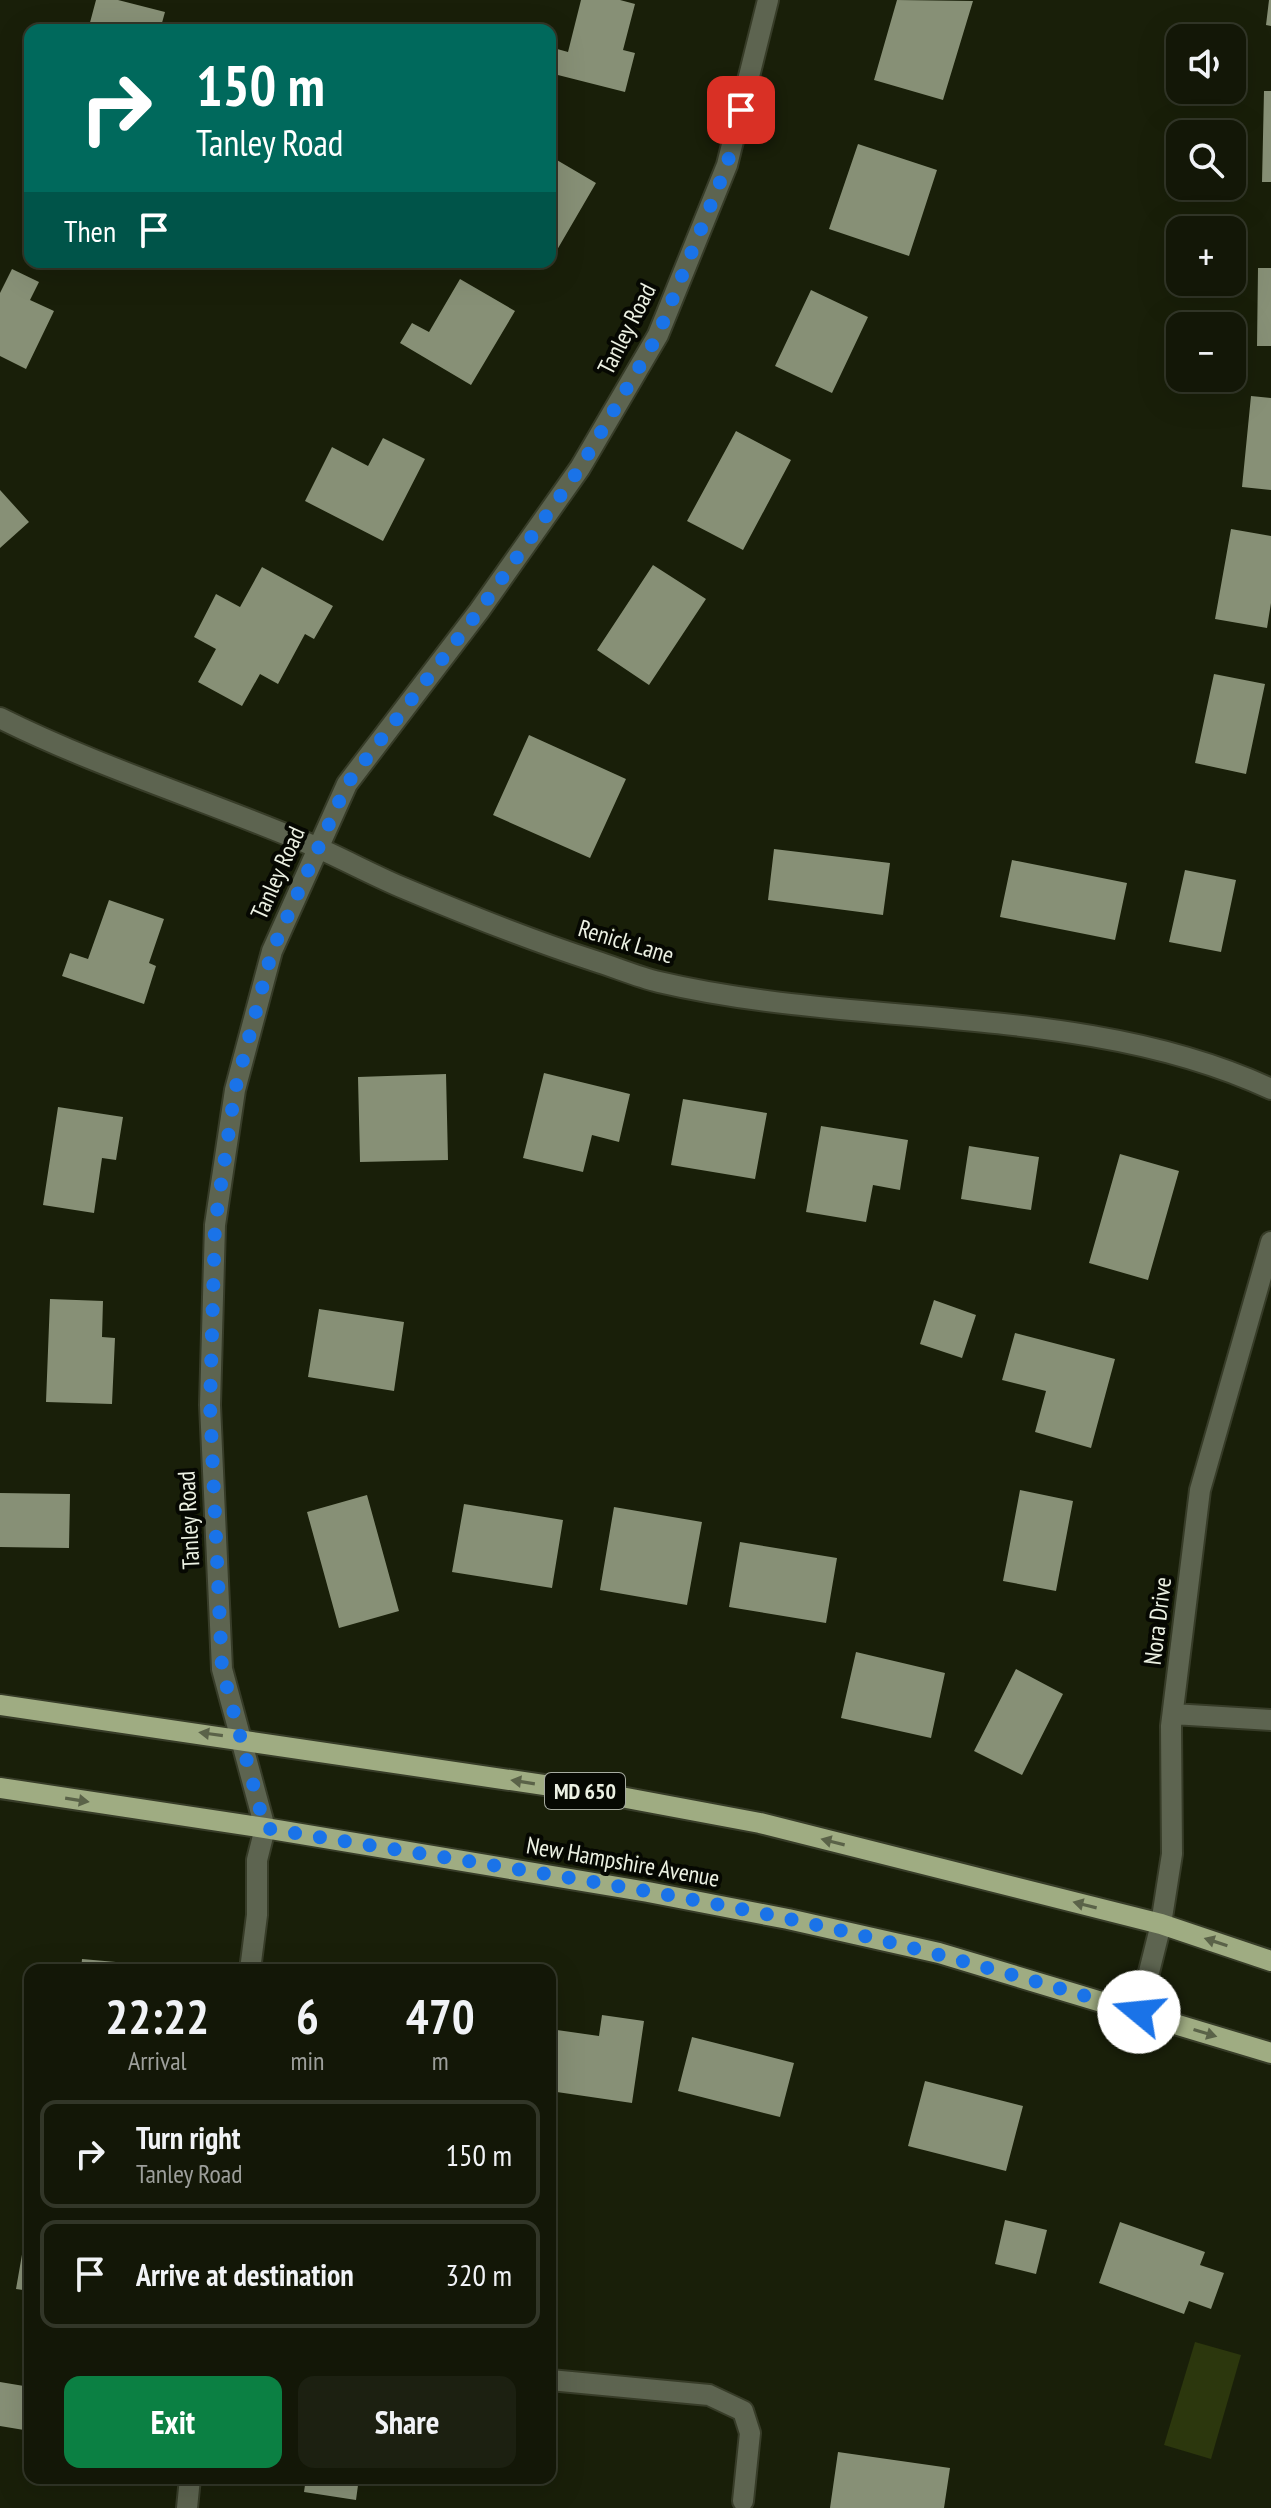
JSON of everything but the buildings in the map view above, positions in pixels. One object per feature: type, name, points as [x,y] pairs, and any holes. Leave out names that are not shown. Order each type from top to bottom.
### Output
[{"type":"main road","name":"MD 650","points":[[0,1705],[605,1794],[760,1823],[1161,1924],[1271,1961]]},
{"type":"main road","name":"New Hampshire Avenue","points":[[0,1788],[265,1828],[648,1892],[788,1919],[939,1953],[1271,2053]]},
{"type":"street","name":"Tanley Road","points":[[251,1964],[257,1915],[257,1860],[265,1828],[222,1669],[210,1405],[215,1225],[235,1090],[268,964],[347,784],[479,611],[580,468],[658,335],[727,165],[768,0]]},
{"type":"street","name":"Renick Lane","points":[[0,718],[50,743],[317,848],[401,887],[550,946],[657,981],[745,999],[1053,1029],[1153,1050],[1235,1072],[1271,1089]]},
{"type":"street","name":"Nora Drive","points":[[1139,2012],[1161,1924],[1172,1854],[1173,1714],[1200,1490],[1271,1242]]},
{"type":"street","points":[[1173,1714],[1271,1720]]},
{"type":"street","points":[[556,2381],[709,2395],[743,2411],[750,2433],[743,2501]]},
{"type":"street","points":[[187,2508],[189,2484]]},
{"type":"green space","points":[[1195,2342],[1241,2355],[1211,2459],[1164,2445]]},
{"type":"route","points":[[741,110],[727,165],[658,335],[580,468],[479,611],[347,784],[272,951],[235,1090],[215,1225],[210,1405],[222,1669],[265,1828],[648,1892],[788,1919],[939,1953],[1139,2012]]}]
